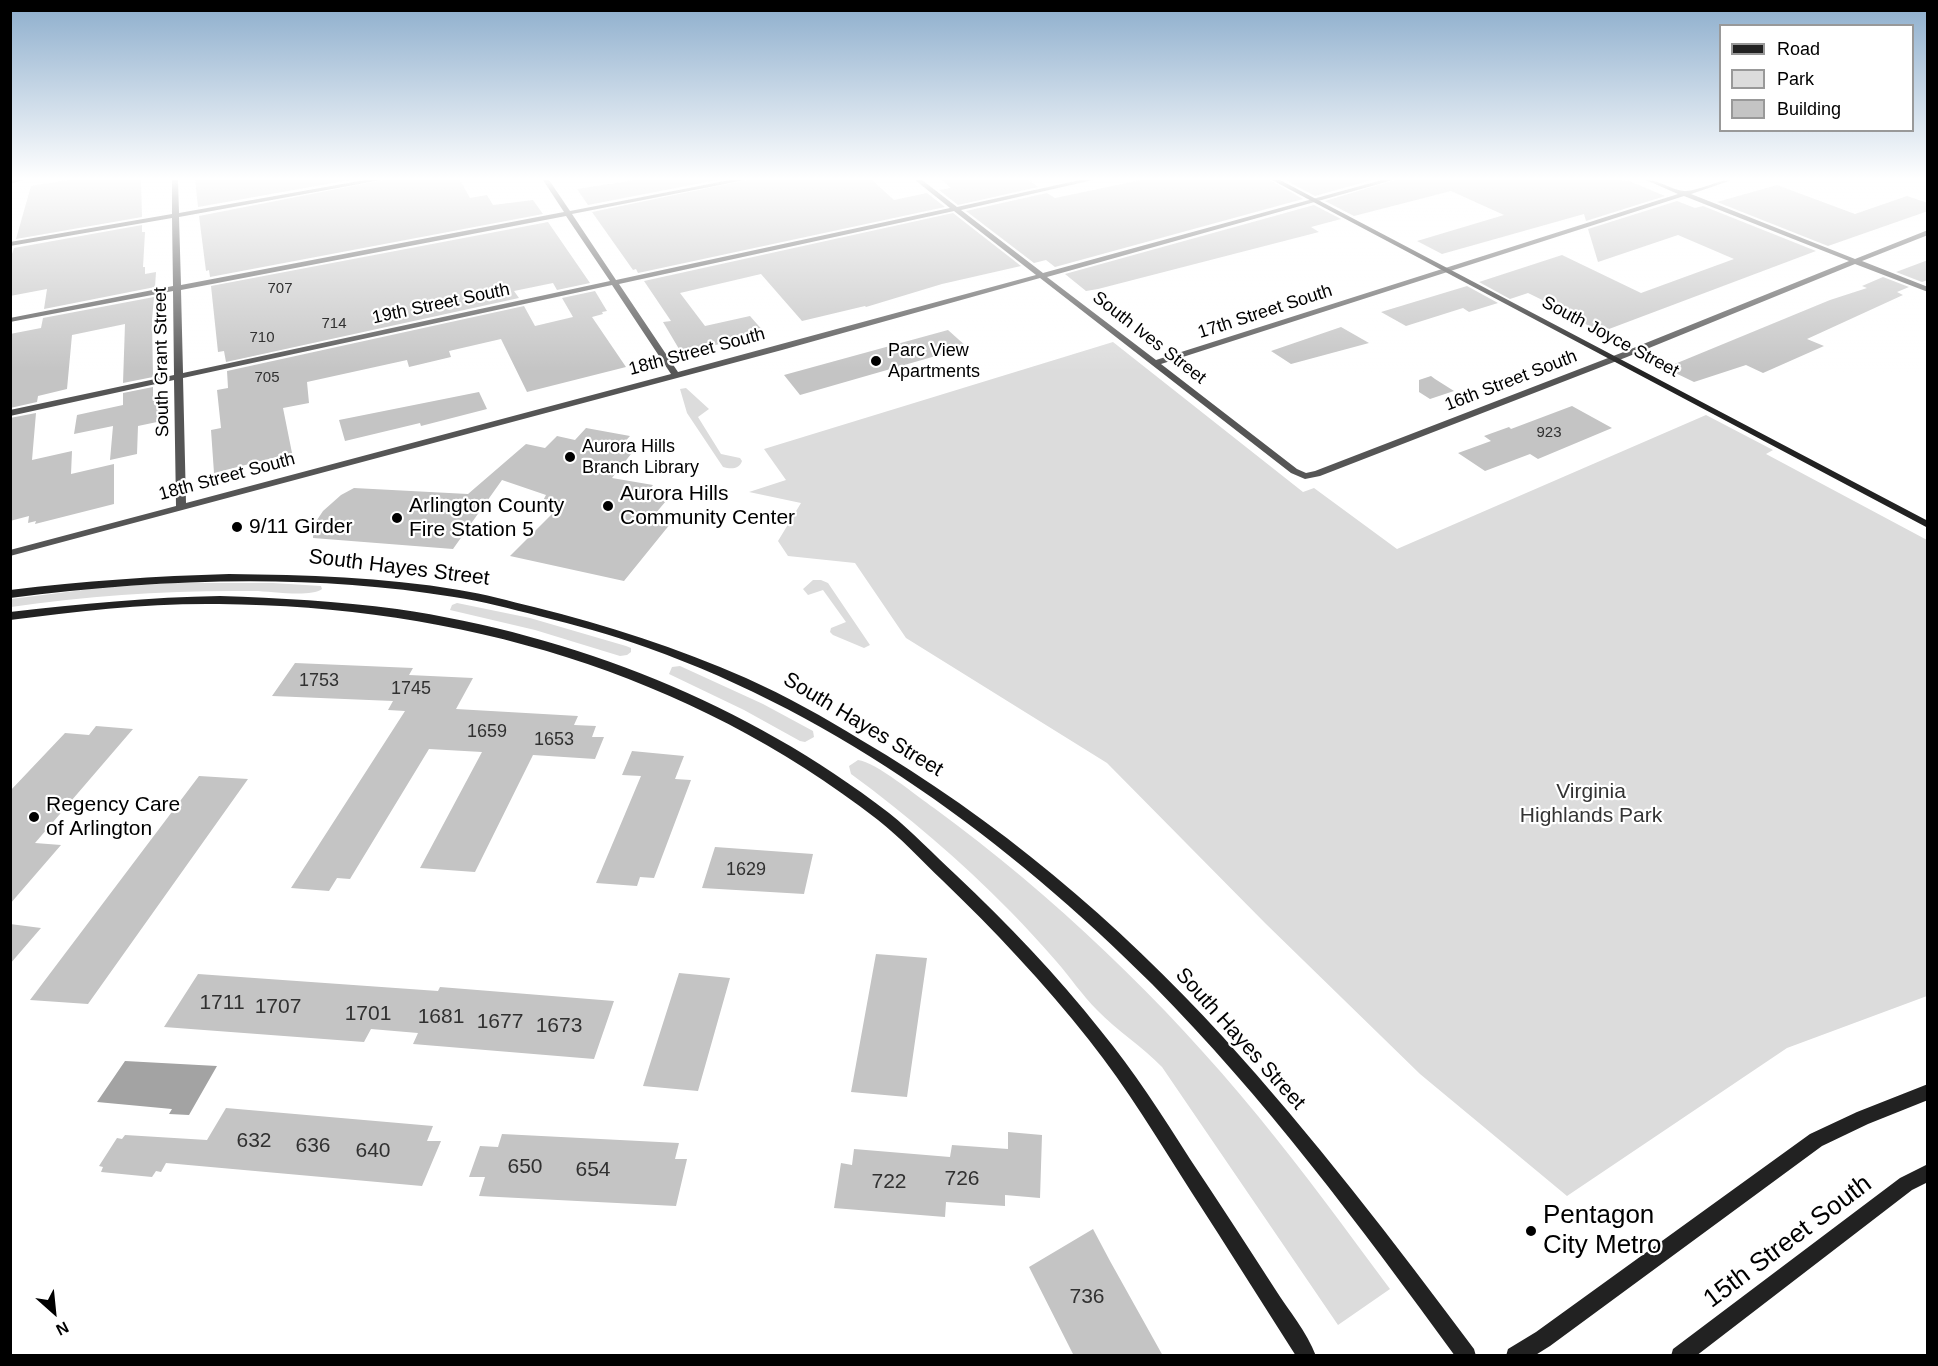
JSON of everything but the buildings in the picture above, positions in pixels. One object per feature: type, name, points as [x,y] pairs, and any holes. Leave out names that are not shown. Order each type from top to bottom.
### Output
[{"type":"street","name":"South Grant Street","points":[[176,244],[181,506]]},
{"type":"street","points":[[10,320],[413,244]]},
{"type":"street","points":[[588,244],[676,375]]},
{"type":"street","name":"19th Street South","points":[[10,413],[795,244]]},
{"type":"street","name":"South Ives Street","points":[[1000,244],[1294,471],[1305,476]]},
{"type":"street","name":"18th Street South","points":[[10,553],[1159,244]]},
{"type":"street","name":"South Joyce Street","points":[[1397,244],[1928,525]]},
{"type":"street","name":"17th Street South","points":[[1154,363],[1530,244]]},
{"type":"street","points":[[1810,244],[1928,290]]},
{"type":"street","name":"16th Street South","points":[[1305,476],[1317,474],[1615,358],[1898,244]]},
{"type":"street","name":"South Hayes Street","points":[[10,594],[67,586],[176,577],[261,576],[334,580],[451,592],[572,620],[670,651],[748,684],[809,715],[909,775],[1017,855],[1089,915],[1145,969],[1212,1037],[1316,1157],[1467,1356]]},
{"type":"street","name":"South Hayes Street","points":[[10,616],[90,606],[177,600],[267,601],[378,609],[538,642],[645,677],[746,726],[819,771],[882,816],[969,896],[1022,950],[1084,1020],[1144,1103],[1307,1356]]},
{"type":"street","points":[[1515,1356],[1543,1339],[1816,1140],[1928,1092]]},
{"type":"street","name":"15th Street South","points":[[1680,1356],[1906,1184],[1928,1172]]},
{"type":"green space","name":"Virginia Highlands Park","points":[[1113,342],[1303,492],[1314,488],[1397,549],[1706,415],[1773,450],[1766,454],[1927,540],[1927,996],[1787,1048],[1567,1196],[1420,1074],[1265,923],[1107,763],[906,638],[855,563],[788,556],[778,541],[801,503],[749,492],[786,480],[764,449]]},
{"type":"green space","points":[[686,388],[709,409],[698,417],[721,454],[740,458],[742,461],[739,466],[723,467],[687,413],[680,389]]},
{"type":"green space","points":[[813,580],[828,583],[870,645],[864,648],[830,632],[831,628],[846,622],[823,590],[808,595],[803,589]]},
{"type":"green space","points":[[172,583],[273,583],[321,586],[322,589],[299,594],[254,591],[162,592],[71,599],[11,607],[11,599],[99,588]]},
{"type":"green space","points":[[457,603],[530,618],[626,646],[631,648],[631,652],[620,656],[535,630],[450,610],[452,605]]},
{"type":"green space","points":[[680,666],[763,704],[813,731],[814,737],[805,742],[800,741],[744,710],[669,674],[672,667]]},
{"type":"green space","points":[[858,760],[866,762],[897,781],[979,842],[1064,914],[1146,991],[1222,1073],[1258,1116],[1390,1289],[1338,1325],[1162,1067],[1097,1010],[1028,929],[953,856],[851,774],[849,766]]},
{"type":"shaded area","points":[[125,1061],[217,1066],[189,1115],[169,1114],[172,1109],[97,1102]]},
{"type":"place","name":"Parc View Apartments","points":[[876,361]]},
{"type":"place","name":"Aurora Hills Branch Library","points":[[570,457]]},
{"type":"place","name":"Aurora Hills Community Center","points":[[608,506]]},
{"type":"place","name":"Arlington County Fire Station 5","points":[[397,518]]},
{"type":"place","name":"9/11 Girder","points":[[237,527]]},
{"type":"place","name":"Regency Care of Arlington","points":[[34,817]]},
{"type":"place","name":"Pentagon City Metro","points":[[1531,1231]]}]
